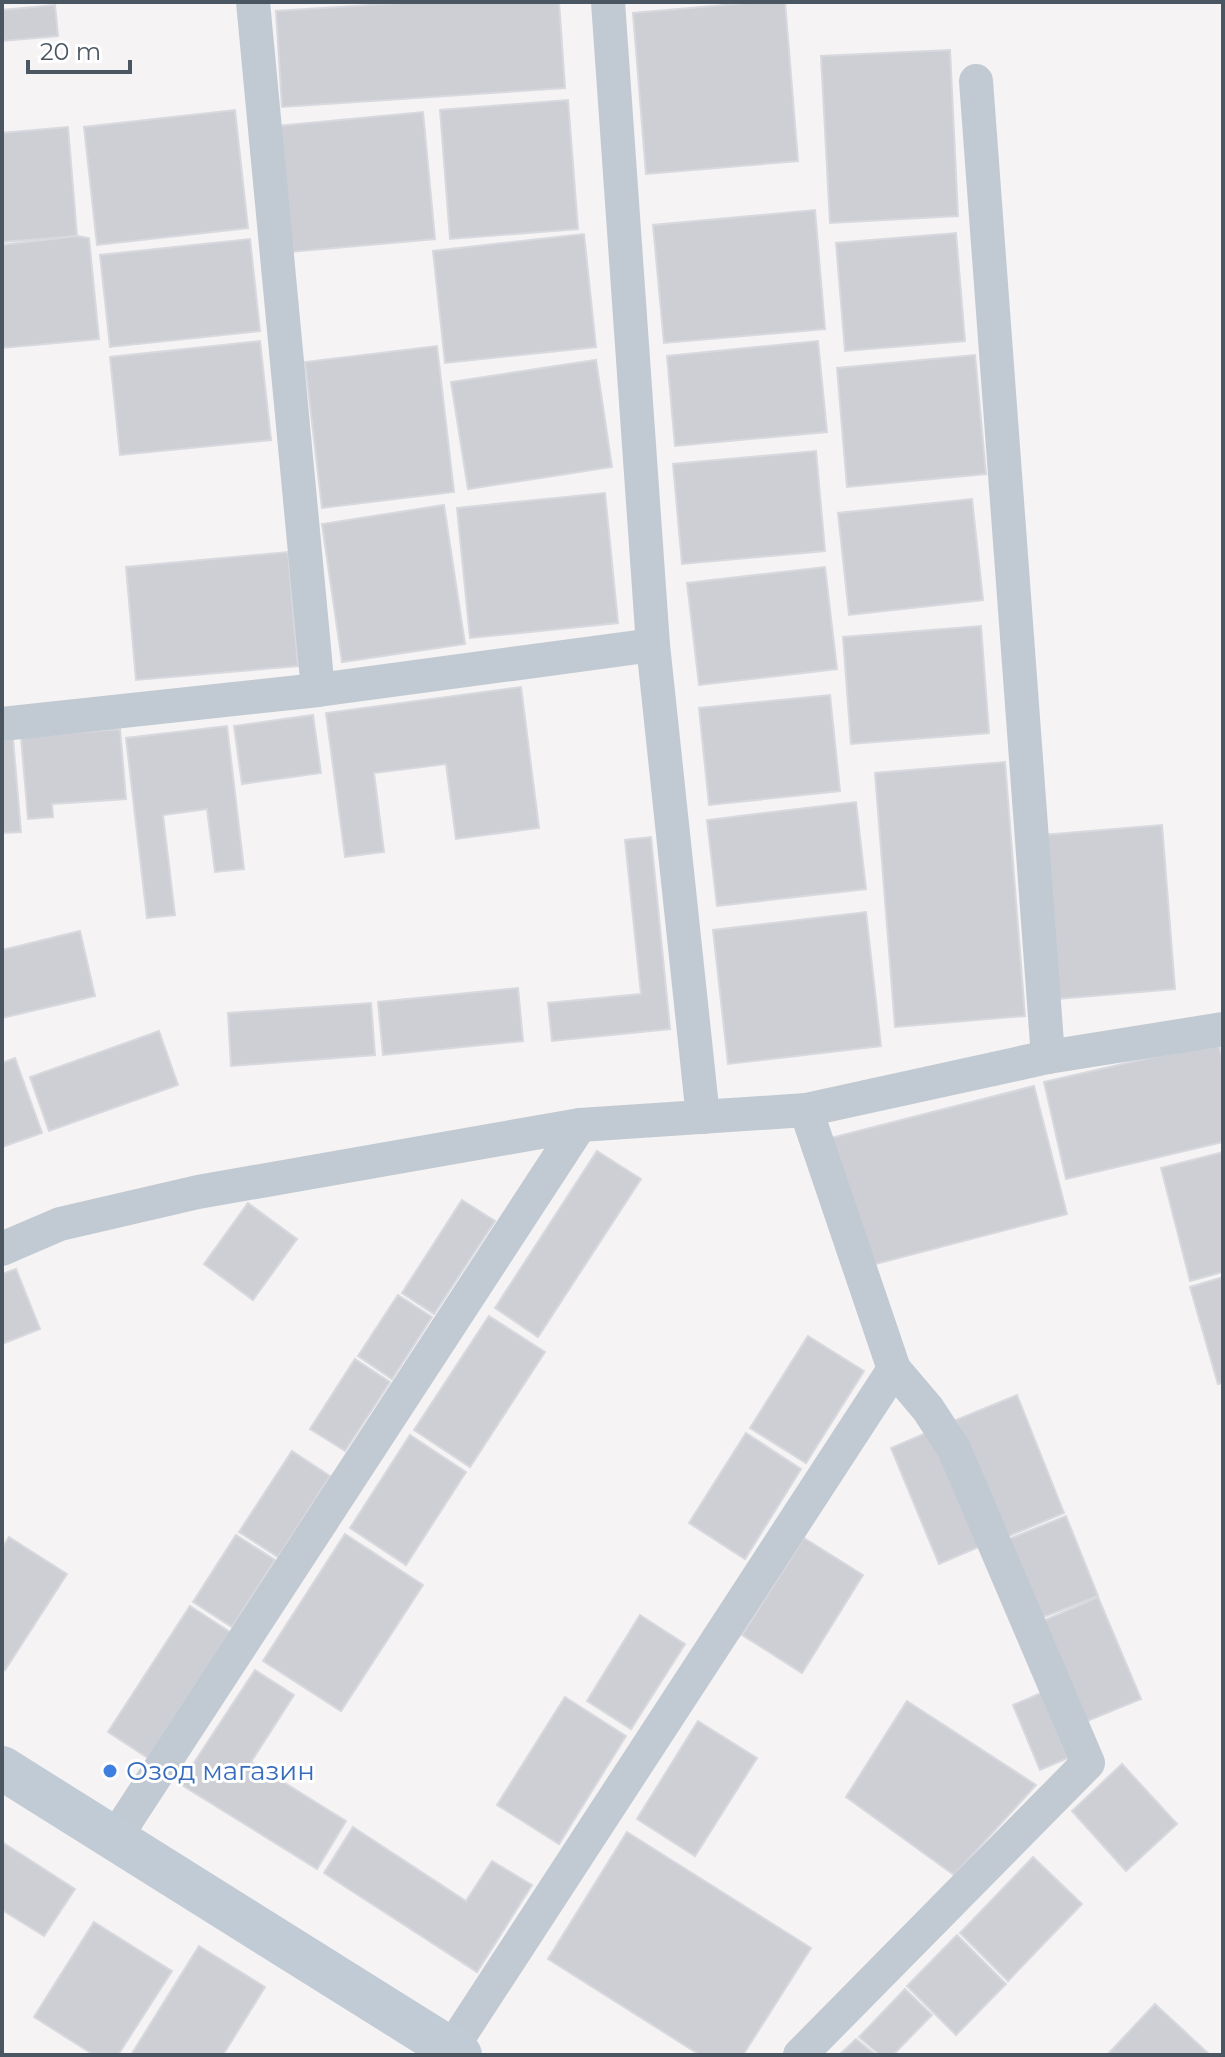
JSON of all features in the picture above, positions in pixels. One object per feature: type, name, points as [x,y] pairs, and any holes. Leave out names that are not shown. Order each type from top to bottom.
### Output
[{"type":"main road","points":[[2,1768],[456,2052]]},
{"type":"street","points":[[253,2],[318,690]]},
{"type":"street","points":[[608,2],[653,645],[703,1117]]},
{"type":"street","points":[[976,81],[1048,1057]]},
{"type":"street","points":[[2,724],[318,690],[653,645]]},
{"type":"street","points":[[2,1249],[60,1224],[198,1192],[580,1125],[806,1110],[1048,1057],[1223,1029]]},
{"type":"street","points":[[800,2055],[1088,1763],[954,1449],[928,1409],[894,1369],[806,1110]]},
{"type":"street","points":[[115,1838],[580,1125]]},
{"type":"street","points":[[456,2052],[894,1369]]},
{"type":"building","points":[[416,2],[559,2],[565,88],[282,107],[276,11]]},
{"type":"building","points":[[785,2],[798,161],[646,174],[633,13]]},
{"type":"building","points":[[55,5],[58,36],[2,41],[2,10]]},
{"type":"building","points":[[950,50],[958,216],[830,223],[821,56]]},
{"type":"building","points":[[568,100],[578,229],[450,239],[440,110]]},
{"type":"building","points":[[235,110],[248,228],[97,245],[84,127]]},
{"type":"building","points":[[423,112],[435,239],[290,252],[278,126]]},
{"type":"building","points":[[68,127],[77,236],[2,242],[2,133]]},
{"type":"building","points":[[815,210],[825,329],[664,343],[653,225]]},
{"type":"building","points":[[956,233],[965,341],[845,351],[836,243]]},
{"type":"building","points":[[584,234],[596,347],[445,363],[433,251]]},
{"type":"building","points":[[77,236],[89,238],[99,339],[2,348],[2,245]]},
{"type":"building","points":[[250,239],[260,331],[110,347],[100,255]]},
{"type":"building","points":[[260,341],[271,440],[120,455],[110,357]]},
{"type":"building","points":[[818,341],[827,432],[675,446],[667,356]]},
{"type":"building","points":[[437,346],[454,492],[322,508],[305,362]]},
{"type":"building","points":[[975,355],[986,474],[847,487],[837,368]]},
{"type":"building","points":[[596,360],[612,467],[468,489],[451,382]]},
{"type":"building","points":[[816,451],[825,551],[682,564],[673,464]]},
{"type":"building","points":[[605,493],[618,623],[470,638],[457,508]]},
{"type":"building","points":[[972,499],[983,600],[849,615],[838,513]]},
{"type":"building","points":[[444,505],[465,644],[342,662],[322,524]]},
{"type":"building","points":[[288,552],[298,666],[136,680],[126,567]]},
{"type":"building","points":[[825,567],[837,669],[699,685],[687,583]]},
{"type":"building","points":[[981,626],[989,733],[851,744],[843,637]]},
{"type":"building","points":[[521,687],[539,828],[456,839],[446,764],[374,773],[384,852],[345,857],[326,713]]},
{"type":"building","points":[[830,695],[840,791],[709,805],[699,708]]},
{"type":"building","points":[[313,715],[321,773],[242,784],[234,726]]},
{"type":"building","points":[[227,726],[244,869],[215,872],[207,809],[163,815],[175,915],[147,918],[126,738]]},
{"type":"building","points":[[120,729],[126,799],[52,804],[53,817],[28,819],[21,737]]},
{"type":"building","points":[[13,739],[21,832],[2,833],[2,740]]},
{"type":"building","points":[[1005,762],[1025,1016],[895,1027],[875,773]]},
{"type":"building","points":[[856,802],[866,889],[717,906],[707,820]]},
{"type":"building","points":[[1162,825],[1175,989],[1057,999],[1043,835]]},
{"type":"building","points":[[651,837],[670,1029],[552,1041],[548,1003],[641,994],[625,840]]},
{"type":"building","points":[[866,912],[881,1046],[728,1064],[713,930]]},
{"type":"building","points":[[80,931],[95,996],[2,1018],[2,950]]},
{"type":"building","points":[[518,988],[523,1041],[383,1055],[378,1002]]},
{"type":"building","points":[[371,1003],[375,1055],[231,1066],[228,1013]]},
{"type":"building","points":[[159,1031],[178,1085],[49,1131],[30,1077]]},
{"type":"building","points":[[1218,1042],[1223,1064],[1223,1142],[1066,1179],[1044,1082]]},
{"type":"building","points":[[15,1058],[42,1133],[2,1147],[2,1063]]},
{"type":"building","points":[[1034,1086],[1067,1214],[864,1267],[831,1138]]},
{"type":"building","points":[[597,1151],[641,1179],[538,1337],[495,1308]]},
{"type":"building","points":[[1223,1152],[1223,1272],[1190,1281],[1161,1168]]},
{"type":"building","points":[[462,1200],[495,1221],[434,1314],[402,1293]]},
{"type":"building","points":[[248,1203],[297,1239],[253,1300],[204,1264]]},
{"type":"building","points":[[16,1269],[40,1329],[2,1344],[2,1274]]},
{"type":"building","points":[[1223,1277],[1223,1383],[1218,1384],[1190,1287]]},
{"type":"building","points":[[398,1295],[432,1317],[392,1379],[358,1356]]},
{"type":"building","points":[[489,1316],[545,1352],[470,1467],[414,1430]]},
{"type":"building","points":[[808,1336],[864,1371],[806,1463],[750,1428]]},
{"type":"building","points":[[355,1359],[390,1382],[345,1451],[310,1429]]},
{"type":"building","points":[[1017,1395],[1064,1513],[1004,1538],[956,1420]]},
{"type":"building","points":[[933,1430],[981,1546],[939,1564],[891,1448]]},
{"type":"building","points":[[746,1433],[801,1469],[745,1559],[689,1523]]},
{"type":"building","points":[[410,1435],[466,1472],[406,1565],[350,1528]]},
{"type":"building","points":[[292,1451],[330,1476],[278,1557],[239,1532]]},
{"type":"building","points":[[1066,1516],[1098,1596],[1036,1620],[1004,1541]]},
{"type":"building","points":[[345,1534],[423,1585],[341,1711],[263,1661]]},
{"type":"building","points":[[236,1535],[275,1560],[232,1627],[193,1602]]},
{"type":"building","points":[[9,1537],[67,1574],[5,1670],[2,1668],[2,1548]]},
{"type":"building","points":[[804,1538],[863,1575],[802,1673],[742,1635]]},
{"type":"building","points":[[1098,1597],[1141,1699],[1080,1724],[1038,1623]]},
{"type":"building","points":[[190,1606],[230,1632],[148,1758],[108,1732]]},
{"type":"building","points":[[640,1615],[685,1644],[631,1729],[587,1701]]},
{"type":"building","points":[[255,1670],[294,1695],[251,1762],[346,1821],[317,1869],[180,1784]]},
{"type":"building","points":[[1041,1693],[1068,1758],[1040,1770],[1013,1705]]},
{"type":"building","points":[[565,1697],[626,1736],[559,1844],[497,1805]]},
{"type":"building","points":[[907,1701],[1036,1785],[954,1875],[846,1797]]},
{"type":"building","points":[[698,1721],[757,1758],[695,1856],[637,1819]]},
{"type":"building","points":[[1122,1764],[1177,1824],[1126,1871],[1072,1811]]},
{"type":"building","points":[[353,1827],[466,1901],[492,1861],[532,1885],[477,1972],[324,1873]]},
{"type":"building","points":[[627,1832],[811,1948],[743,2055],[700,2055],[548,1959]]},
{"type":"building","points":[[2,1842],[75,1889],[44,1936],[2,1910]]},
{"type":"building","points":[[1033,1857],[1082,1904],[1008,1981],[960,1933]]},
{"type":"building","points":[[94,1922],[172,1971],[118,2055],[94,2055],[34,2017]]},
{"type":"building","points":[[957,1935],[1006,1984],[956,2035],[907,1986]]},
{"type":"building","points":[[199,1946],[265,1987],[223,2055],[131,2055]]},
{"type":"building","points":[[905,1989],[932,2015],[893,2055],[880,2055],[859,2037]]},
{"type":"building","points":[[1155,2004],[1210,2055],[1107,2055]]},
{"type":"building","points":[[856,2039],[876,2055],[839,2055]]},
{"type":"place","name":"Озод магазин","points":[[110,1771]]}]
